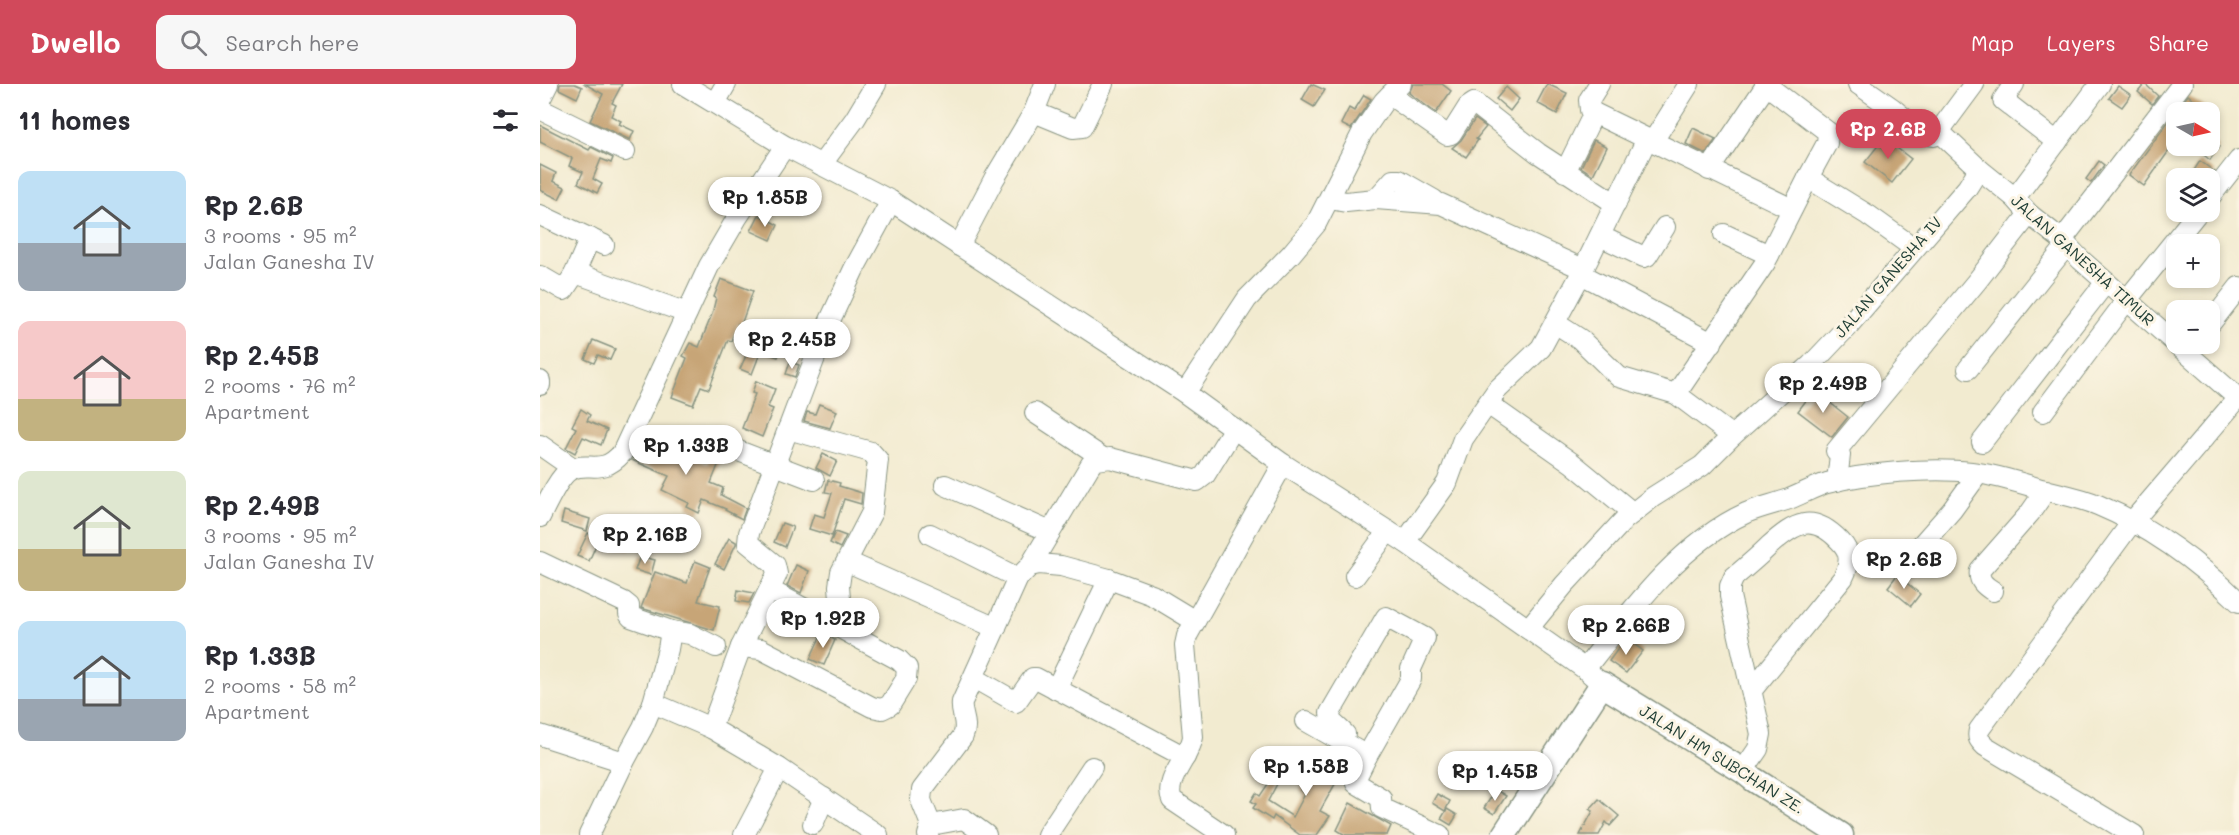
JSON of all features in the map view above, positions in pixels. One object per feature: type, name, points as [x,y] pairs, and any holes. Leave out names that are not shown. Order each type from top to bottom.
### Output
[{"type":"main road","name":"JALAN HM SUBCHAN ZE.","points":[[1594,676],[1841,835]]},
{"type":"main road","points":[[1504,835],[1594,676]]},
{"type":"street","points":[[540,100],[548,84]]},
{"type":"street","points":[[683,84],[785,146],[891,201],[1185,393],[1283,464],[1388,531],[1594,676],[1636,603],[1695,547],[1746,513],[1837,481],[1927,471],[1978,474],[2073,496],[2097,505],[2157,536],[2190,560],[2239,602]]},
{"type":"street","points":[[715,103],[726,84]]},
{"type":"street","points":[[821,165],[855,119],[876,84]]},
{"type":"street","points":[[959,246],[994,179],[1034,112],[1045,84]]},
{"type":"street","points":[[1034,112],[1073,129],[1082,127],[1103,84]]},
{"type":"street","points":[[1599,84],[1589,100],[1590,110],[1594,113],[1792,209]]},
{"type":"street","points":[[1404,542],[1447,483],[1463,439],[1497,390],[1530,360],[1556,323],[1650,140],[1689,84]]},
{"type":"street","points":[[1676,394],[1769,255],[1827,143],[1827,132],[1766,84],[1709,170]]},
{"type":"street","points":[[1858,84],[1923,134],[1934,136],[1974,84]]},
{"type":"street","points":[[2014,84],[2003,100],[2057,142]]},
{"type":"street","points":[[2015,198],[2100,84]]},
{"type":"street","points":[[1968,369],[2182,84]]},
{"type":"street","points":[[1185,393],[1247,298],[1316,224],[1372,115],[1395,89],[1447,135],[1451,134],[1468,107],[1474,103],[1565,172],[1616,204]]},
{"type":"street","points":[[540,109],[625,151]]},
{"type":"street","points":[[1565,172],[1594,113]]},
{"type":"street","points":[[1941,129],[1944,136],[1979,169]]},
{"type":"street","points":[[542,510],[562,477],[573,468],[607,465],[622,453],[709,266],[785,146]]},
{"type":"street","points":[[2220,184],[2239,160]]},
{"type":"street","name":"JALAN GANESHA TIMUR","points":[[1979,169],[2015,198],[2029,214],[2126,301],[2166,331]]},
{"type":"street","name":"JALAN GANESHA IV","points":[[1528,629],[1563,585],[1633,513],[1653,497],[1702,466],[1811,365],[1848,326],[1966,188],[1979,169]]},
{"type":"street","points":[[1808,178],[1868,214],[1914,248]]},
{"type":"street","points":[[1330,199],[1356,203],[1376,200],[1393,180],[1399,180],[1442,204],[1582,272],[1712,343]]},
{"type":"street","points":[[711,728],[741,647],[776,579],[777,568],[751,547],[748,539],[774,465],[839,298],[891,201]]},
{"type":"street","points":[[1837,481],[1840,455],[1836,451],[1977,281],[2029,214]]},
{"type":"street","points":[[540,216],[597,242],[564,290],[540,276]]},
{"type":"street","points":[[2043,412],[2126,301],[2190,222]]},
{"type":"street","points":[[1600,236],[1644,257],[1647,256],[1665,227]]},
{"type":"street","points":[[1724,234],[1769,255]]},
{"type":"street","points":[[574,275],[581,275],[687,313]]},
{"type":"street","points":[[1982,442],[2106,282]]},
{"type":"street","points":[[2220,311],[2239,287]]},
{"type":"street","points":[[1556,323],[1580,339],[1619,377],[1676,394],[1732,436]]},
{"type":"street","name":"JALAN GANESHA TIMUR","points":[[2194,354],[2238,399]]},
{"type":"street","points":[[2134,835],[1985,746],[1978,738],[1979,730],[2132,522],[2238,399]]},
{"type":"street","points":[[1488,404],[1572,463],[1633,513]]},
{"type":"street","points":[[1035,413],[1103,458],[1197,481],[1205,475],[1234,428]]},
{"type":"street","points":[[788,429],[871,452],[878,460],[872,512],[840,577],[840,599],[829,620]]},
{"type":"street","points":[[540,445],[573,468]]},
{"type":"street","points":[[736,450],[814,480]]},
{"type":"street","points":[[986,835],[964,819],[929,830],[921,801],[922,790],[965,731],[962,706],[996,628],[1024,572],[1091,464],[1103,458]]},
{"type":"street","points":[[1224,835],[1172,800],[1170,788],[1192,746],[1194,728],[1186,636],[1283,464]]},
{"type":"street","points":[[1908,560],[1952,510],[1978,474]]},
{"type":"street","points":[[945,484],[1050,532]]},
{"type":"street","points":[[1993,591],[1982,582],[1979,576],[1980,570],[2030,513],[2046,490]]},
{"type":"street","points":[[1743,771],[1760,741],[1752,690],[1730,596],[1732,582],[1790,529],[1805,524],[1821,525],[1830,530],[1847,548],[1849,561],[1847,569],[1843,578],[1752,690]]},
{"type":"street","points":[[1356,576],[1388,531]]},
{"type":"street","points":[[930,534],[1024,572],[1050,564],[1109,579],[1152,595],[1195,621]]},
{"type":"street","points":[[540,562],[624,602],[629,606],[631,617],[670,631],[690,634],[716,647]]},
{"type":"street","points":[[848,562],[996,628]]},
{"type":"street","points":[[1056,689],[1109,579]]},
{"type":"street","points":[[741,647],[761,650],[855,700],[878,709],[886,708],[906,679],[908,673],[904,664],[829,620],[770,590]]},
{"type":"street","points":[[1341,740],[1345,734],[1330,721],[1330,713],[1386,617],[1425,638],[1411,669],[1411,679],[1356,776],[1356,783],[1381,798],[1381,808],[1440,835]]},
{"type":"street","points":[[589,835],[624,762],[644,728],[668,649],[670,631]]},
{"type":"street","points":[[974,678],[1016,702],[1035,678],[1185,757]]},
{"type":"street","points":[[653,703],[711,728],[779,768],[878,835]]},
{"type":"street","points":[[1306,721],[1367,756]]},
{"type":"street","points":[[540,735],[624,762]]},
{"type":"street","points":[[1047,835],[1092,767]]},
{"type":"street","points":[[744,835],[779,768]]},
{"type":"street","points":[[813,824],[824,798]]},
{"type":"building","points":[[560,84],[575,84],[582,87],[577,98],[559,89]]},
{"type":"building","points":[[585,84],[622,84],[612,103],[616,105],[611,116],[621,121],[619,124],[634,131],[630,140],[590,121],[603,94]]},
{"type":"building","points":[[1311,84],[1325,90],[1314,107],[1302,100]]},
{"type":"building","points":[[1413,84],[1442,84],[1451,91],[1436,113],[1409,93]]},
{"type":"building","points":[[1547,84],[1567,93],[1557,114],[1537,103]]},
{"type":"building","points":[[2145,84],[2158,96],[2152,104],[2138,92]]},
{"type":"building","points":[[2118,86],[2131,95],[2122,107],[2109,98]]},
{"type":"building","points":[[1506,87],[1519,99],[1510,111],[1496,99]]},
{"type":"building","points":[[1364,95],[1371,99],[1351,129],[1341,124],[1349,108],[1354,111]]},
{"type":"building","points":[[2188,95],[2197,102],[2183,102]]},
{"type":"building","points":[[1475,119],[1486,127],[1466,157],[1452,148],[1461,140]]},
{"type":"building","points":[[540,125],[589,150],[591,147],[613,158],[611,163],[601,159],[593,179],[602,184],[597,193],[578,183],[583,172],[569,166],[572,158],[540,142]]},
{"type":"building","points":[[2166,125],[2166,155],[2144,186],[2129,175]]},
{"type":"building","points":[[1693,128],[1716,139],[1706,154],[1686,144]]},
{"type":"building","points":[[1884,138],[1911,159],[1892,183],[1865,162]]},
{"type":"building","points":[[1594,140],[1607,147],[1593,175],[1581,167]]},
{"type":"building","points":[[2099,161],[2104,165],[2091,183],[2086,179]]},
{"type":"building","points":[[2200,161],[2210,168],[2195,168]]},
{"type":"building","points":[[540,165],[556,173],[553,181],[565,187],[559,199],[540,190]]},
{"type":"building","points":[[759,215],[778,225],[771,240],[751,231]]},
{"type":"building","points":[[721,279],[753,291],[741,325],[738,324],[731,341],[728,340],[709,389],[701,386],[693,405],[672,397],[687,358],[683,356],[690,343],[699,347],[712,314],[716,298],[714,297]]},
{"type":"building","points":[[755,336],[783,345],[778,357],[761,351],[752,374],[740,369],[749,349],[751,351]]},
{"type":"building","points":[[593,340],[615,349],[610,360],[598,355],[594,363],[585,359]]},
{"type":"building","points":[[790,362],[799,365],[795,377],[786,374]]},
{"type":"building","points":[[756,381],[775,389],[768,407],[773,409],[762,437],[742,428],[755,394],[752,393]]},
{"type":"building","points":[[1814,390],[1848,417],[1832,437],[1798,411]]},
{"type":"building","points":[[819,404],[837,411],[830,428],[804,421],[807,412],[815,414]]},
{"type":"building","points":[[581,409],[590,415],[587,421],[607,430],[601,445],[583,437],[575,453],[566,448],[576,428],[572,426]]},
{"type":"building","points":[[652,431],[662,438],[655,448],[678,458],[681,451],[707,464],[711,454],[721,458],[711,483],[723,488],[721,495],[746,508],[742,519],[704,500],[699,513],[687,507],[689,503],[662,490],[669,476],[632,460],[640,442],[644,443]]},
{"type":"building","points":[[823,454],[837,461],[830,476],[816,468]]},
{"type":"building","points":[[828,480],[862,493],[861,504],[844,499],[832,536],[809,529],[814,514],[824,517],[832,493],[825,492]]},
{"type":"building","points":[[564,511],[590,519],[587,531],[561,523]]},
{"type":"building","points":[[782,523],[793,527],[785,547],[774,542]]},
{"type":"building","points":[[835,532],[846,536],[840,548],[830,543]]},
{"type":"building","points":[[588,533],[599,538],[589,561],[577,556]]},
{"type":"building","points":[[611,534],[633,539],[629,551],[608,546]]},
{"type":"building","points":[[729,538],[736,544],[724,569],[715,564]]},
{"type":"building","points":[[640,556],[655,560],[651,575],[635,570]]},
{"type":"building","points":[[695,561],[710,567],[698,601],[720,606],[714,630],[641,608],[655,572],[687,583]]},
{"type":"building","points":[[796,565],[809,571],[801,593],[787,586]]},
{"type":"building","points":[[1897,575],[1920,594],[1911,606],[1888,587]]},
{"type":"building","points":[[738,590],[754,593],[749,603],[736,601]]},
{"type":"building","points":[[822,633],[835,640],[824,665],[810,659]]},
{"type":"building","points":[[1626,638],[1643,651],[1626,673],[1609,661]]},
{"type":"building","points":[[1323,751],[1335,760],[1339,754],[1349,759],[1320,811],[1330,816],[1317,835],[1300,835],[1274,816],[1272,820],[1253,808],[1256,804],[1251,801],[1256,793],[1260,796],[1272,778],[1278,782],[1268,801],[1293,817],[1305,794],[1300,790]]},
{"type":"building","points":[[1496,790],[1506,796],[1494,814],[1484,808]]},
{"type":"building","points":[[1437,794],[1450,801],[1445,811],[1432,803]]},
{"type":"building","points":[[1599,799],[1619,816],[1610,826],[1606,822],[1599,835],[1580,835],[1593,811],[1590,809]]},
{"type":"building","points":[[1350,803],[1391,826],[1387,835],[1345,835],[1337,830]]},
{"type":"building","points":[[1447,809],[1457,815],[1451,825],[1441,819]]}]
